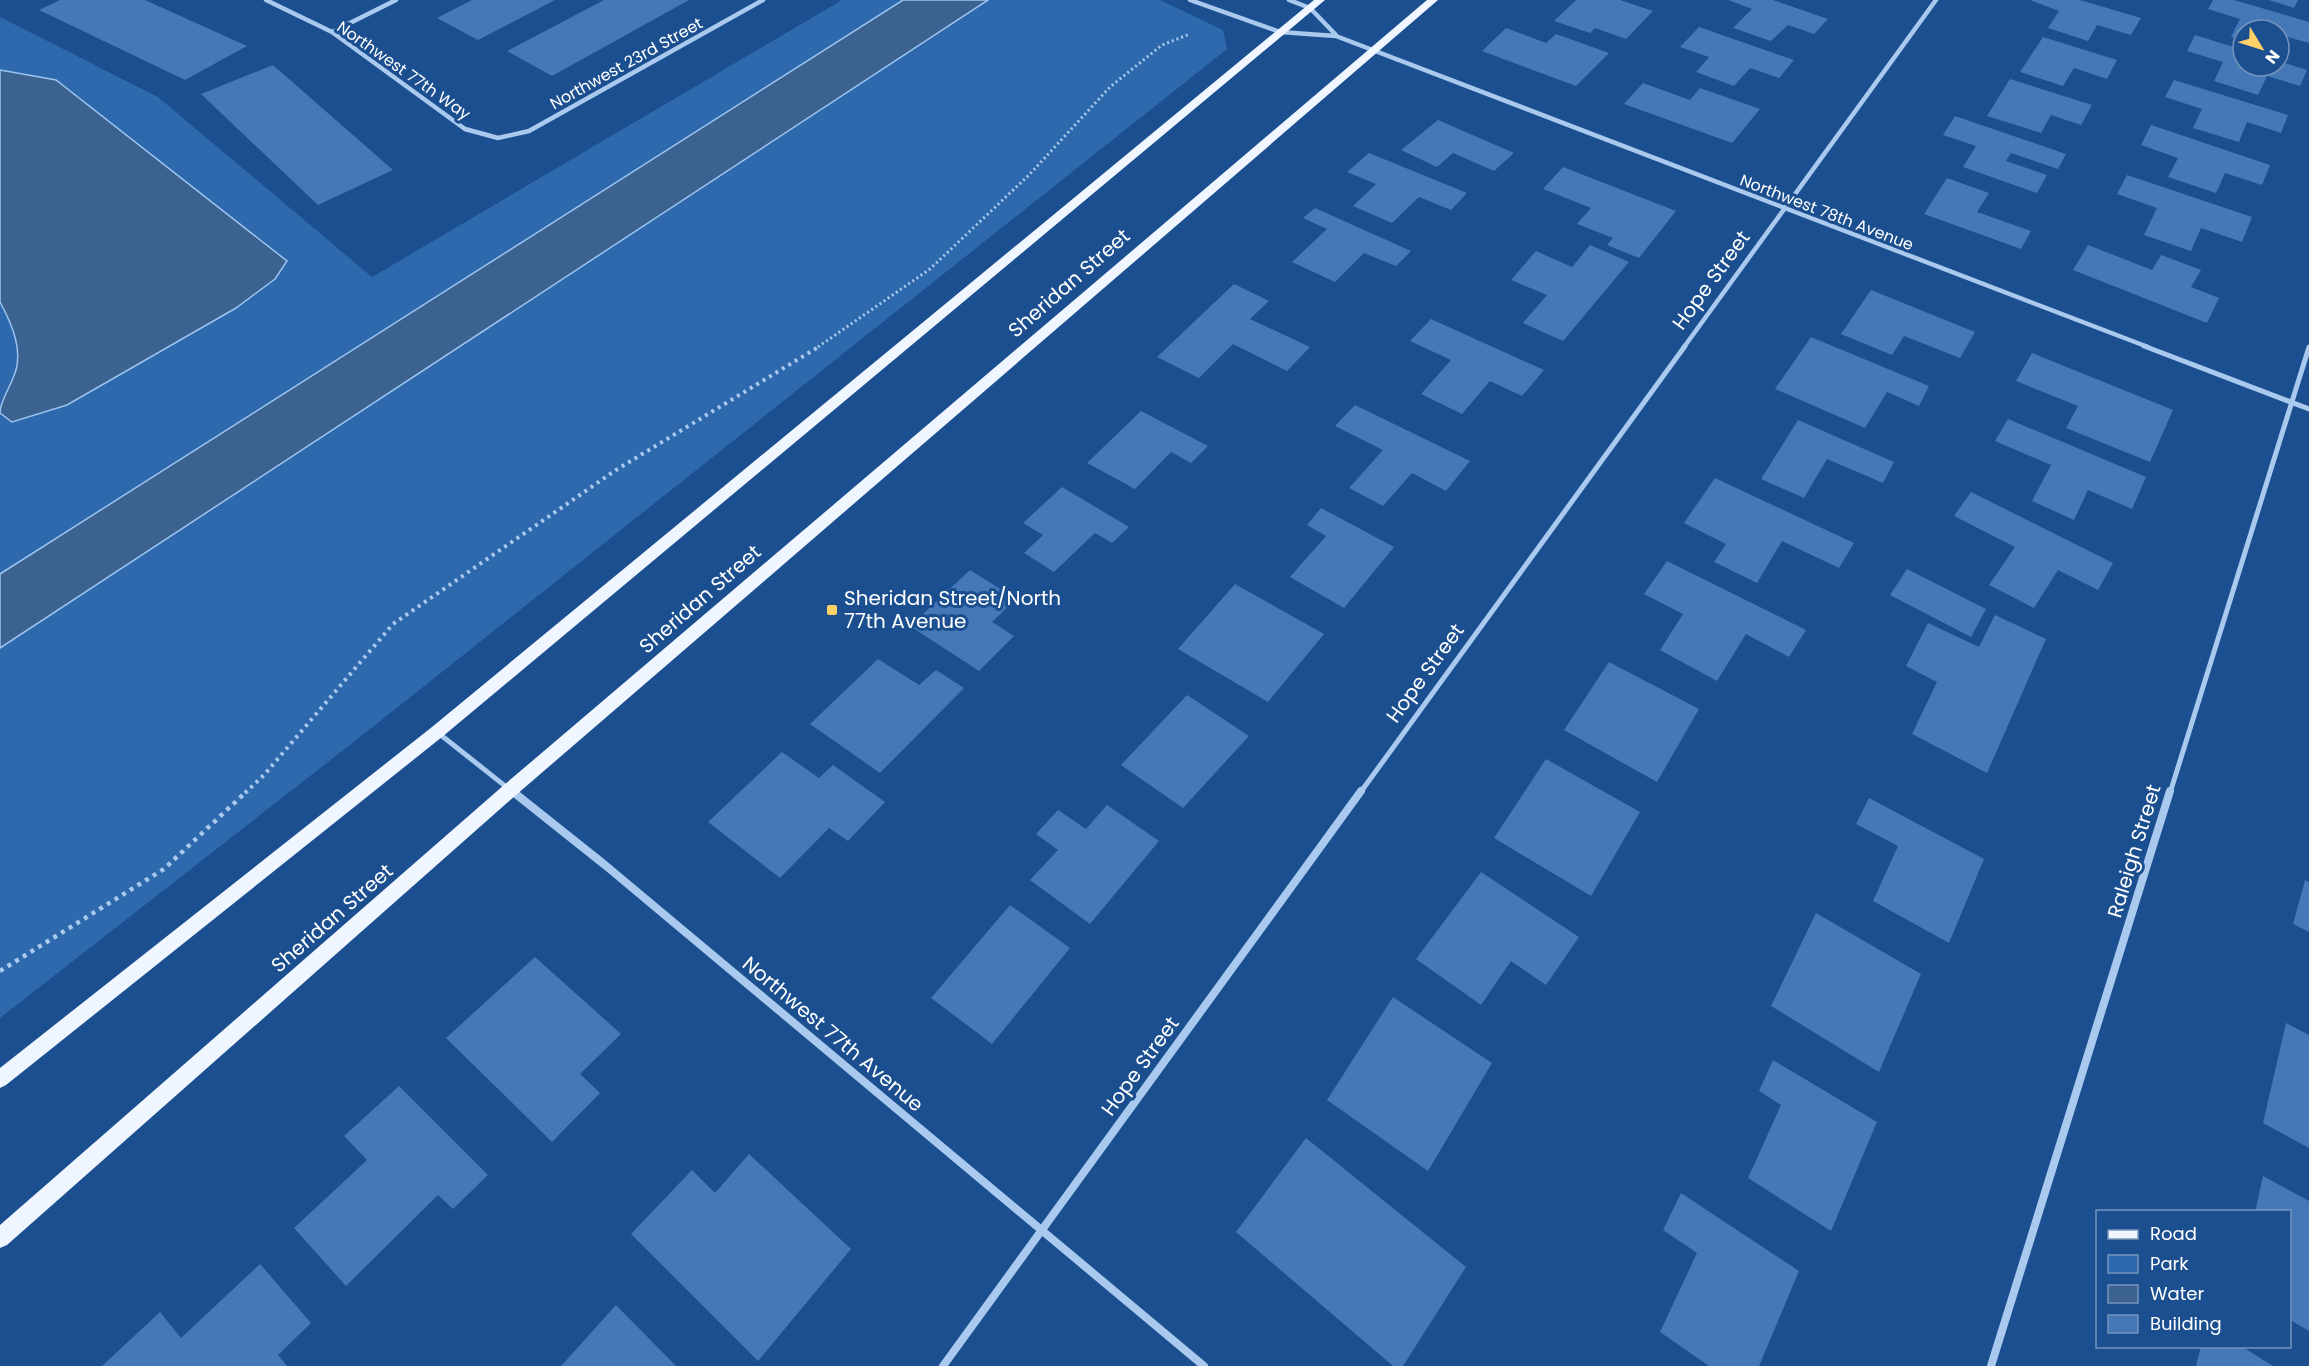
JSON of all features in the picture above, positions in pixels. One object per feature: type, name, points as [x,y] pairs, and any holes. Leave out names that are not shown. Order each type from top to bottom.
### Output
[{"type":"main road","points":[[0,1079],[437,732],[1320,0]]},
{"type":"main road","name":"Sheridan Street","points":[[0,1238],[510,790],[1433,0]]},
{"type":"street","name":"Northwest 77th Way","points":[[266,0],[332,32],[465,129],[498,138]]},
{"type":"street","points":[[332,32],[396,0]]},
{"type":"street","name":"Northwest 23rd Street","points":[[498,138],[529,131],[763,0]]},
{"type":"street","name":"Northwest 78th Avenue","points":[[1190,0],[1280,32],[1336,36],[2309,410]]},
{"type":"street","name":"Northwest 78th Avenue","points":[[1289,0],[1310,8],[1336,36]]},
{"type":"street","name":"Hope Street","points":[[943,1366],[1936,0]]},
{"type":"street","name":"Raleigh Street","points":[[1991,1366],[2309,347]]},
{"type":"street","name":"Northwest 77th Avenue","points":[[437,732],[605,865],[1204,1366]]},
{"type":"path","points":[[0,971],[164,869],[264,775],[393,624],[616,470],[795,363],[930,268],[1029,175],[1110,87],[1162,45],[1234,15]]},
{"type":"green space","points":[[842,0],[1160,0],[1223,30],[1227,49],[360,737],[0,1018],[0,17],[158,97],[372,277]]},
{"type":"water","points":[[903,0],[988,0],[0,648],[0,574]]},
{"type":"water","points":[[0,70],[56,80],[287,261],[275,279],[236,308],[67,405],[12,422],[0,413],[18,359],[13,329],[0,302]]},
{"type":"building","points":[[60,0],[145,0],[247,46],[185,80],[39,10]]},
{"type":"building","points":[[472,0],[555,0],[478,40],[437,18]]},
{"type":"building","points":[[604,0],[689,0],[552,76],[507,51]]},
{"type":"building","points":[[1576,0],[1620,0],[1653,11],[1626,39],[1595,28],[1590,33],[1554,21]]},
{"type":"building","points":[[1728,0],[1773,0],[1828,19],[1814,34],[1788,25],[1771,41],[1733,28],[1752,9]]},
{"type":"building","points":[[2030,0],[2080,0],[2141,18],[2131,35],[2097,25],[2088,41],[2048,28],[2059,11]]},
{"type":"building","points":[[2213,0],[2234,0],[2309,22],[2309,43],[2291,38],[2291,18],[2237,18],[2208,9]]},
{"type":"building","points":[[2269,0],[2298,0],[2294,8]]},
{"type":"building","points":[[1699,27],[1794,60],[1779,78],[1750,68],[1734,86],[1696,72],[1709,57],[1680,47]]},
{"type":"building","points":[[1506,28],[1546,43],[1556,34],[1609,53],[1576,86],[1482,51]]},
{"type":"building","points":[[2195,35],[2231,46],[2231,78],[2266,78],[2258,95],[2214,81],[2223,62],[2187,51]]},
{"type":"building","points":[[2043,37],[2117,60],[2107,79],[2074,68],[2063,86],[2020,72]]},
{"type":"building","points":[[273,65],[393,170],[318,205],[201,94]]},
{"type":"building","points":[[2291,65],[2307,70],[2300,86],[2274,78],[2291,78]]},
{"type":"building","points":[[2010,79],[2092,105],[2081,125],[2051,115],[2041,133],[1987,116]]},
{"type":"building","points":[[2174,80],[2288,115],[2281,133],[2247,122],[2239,142],[2193,128],[2202,109],[2165,97]]},
{"type":"building","points":[[1643,83],[1690,100],[1700,88],[1760,109],[1732,143],[1624,104]]},
{"type":"building","points":[[1955,116],[2066,154],[2058,169],[2011,153],[2006,161],[2047,175],[2037,193],[1963,167],[1976,146],[1943,135]]},
{"type":"building","points":[[1438,120],[1514,153],[1494,171],[1453,153],[1437,167],[1401,150]]},
{"type":"building","points":[[2151,125],[2270,165],[2262,185],[2225,173],[2216,193],[2168,177],[2178,158],[2141,145]]},
{"type":"building","points":[[1369,153],[1467,193],[1451,210],[1419,197],[1392,223],[1353,206],[1376,184],[1347,172]]},
{"type":"building","points":[[1563,167],[1676,211],[1639,258],[1607,245],[1613,238],[1577,224],[1591,208],[1543,189]]},
{"type":"building","points":[[2127,175],[2252,217],[2242,242],[2201,228],[2191,251],[2144,235],[2157,208],[2117,194]]},
{"type":"building","points":[[1947,178],[1989,193],[1977,212],[2031,231],[2021,249],[1924,214]]},
{"type":"building","points":[[1315,208],[1411,251],[1396,266],[1364,253],[1335,282],[1292,262],[1327,229],[1303,218]]},
{"type":"building","points":[[1590,245],[1629,262],[1563,341],[1523,323],[1547,295],[1511,280],[1536,251],[1572,267]]},
{"type":"building","points":[[2088,245],[2152,270],[2161,255],[2201,270],[2191,287],[2219,298],[2207,323],[2073,270]]},
{"type":"building","points":[[1234,284],[1269,301],[1250,319],[1310,347],[1287,371],[1233,344],[1199,378],[1157,357]]},
{"type":"building","points":[[1871,290],[1975,332],[1960,358],[1904,336],[1892,355],[1841,334]]},
{"type":"building","points":[[1431,319],[1544,370],[1522,396],[1490,381],[1462,414],[1421,394],[1451,360],[1410,341]]},
{"type":"building","points":[[1811,337],[1929,386],[1919,406],[1887,392],[1865,428],[1775,389]]},
{"type":"building","points":[[2032,353],[2173,410],[2150,462],[2066,428],[2078,406],[2016,381]]},
{"type":"building","points":[[1355,405],[1470,461],[1446,491],[1412,473],[1383,506],[1349,488],[1383,450],[1335,426]]},
{"type":"building","points":[[1141,411],[1208,446],[1191,463],[1171,452],[1135,489],[1087,463]]},
{"type":"building","points":[[2008,419],[2146,477],[2132,509],[2088,490],[2074,520],[2032,501],[2051,465],[1995,441]]},
{"type":"building","points":[[1798,420],[1894,462],[1883,483],[1827,459],[1804,498],[1761,479]]},
{"type":"building","points":[[1715,478],[1854,543],[1839,568],[1782,541],[1757,583],[1714,562],[1726,544],[1684,523]]},
{"type":"building","points":[[1062,487],[1129,527],[1112,543],[1095,533],[1054,572],[1024,553],[1043,535],[1023,523]]},
{"type":"building","points":[[1971,492],[2113,563],[2098,590],[2058,570],[2034,608],[1989,585],[2015,547],[1954,516]]},
{"type":"building","points":[[1321,508],[1394,547],[1344,608],[1290,577],[1326,536],[1307,525]]},
{"type":"building","points":[[1667,561],[1806,630],[1789,657],[1746,634],[1717,681],[1660,650],[1683,614],[1644,594]]},
{"type":"building","points":[[1907,569],[1986,609],[1971,637],[1890,595]]},
{"type":"building","points":[[970,570],[1016,599],[992,622],[1014,636],[979,671],[910,626]]},
{"type":"building","points":[[1235,584],[1324,634],[1268,702],[1178,649]]},
{"type":"building","points":[[1995,615],[2046,639],[1987,773],[1912,734],[1937,682],[1906,666],[1928,623],[1979,647]]},
{"type":"building","points":[[878,659],[919,685],[936,670],[964,688],[880,773],[810,724]]},
{"type":"building","points":[[1609,662],[1699,709],[1657,782],[1564,730]]},
{"type":"building","points":[[1187,695],[1249,736],[1183,808],[1121,765]]},
{"type":"building","points":[[782,752],[819,778],[833,765],[885,802],[848,841],[829,828],[780,878],[708,822]]},
{"type":"building","points":[[1546,759],[1640,812],[1591,896],[1494,838]]},
{"type":"building","points":[[1869,798],[1984,859],[1949,943],[1873,901],[1898,846],[1856,824]]},
{"type":"building","points":[[1107,805],[1159,841],[1090,924],[1030,880],[1058,850],[1036,834],[1058,810],[1086,829]]},
{"type":"building","points":[[1481,872],[1579,937],[1546,985],[1511,961],[1481,1005],[1416,959]]},
{"type":"building","points":[[2305,880],[2309,882],[2309,932],[2293,924]]},
{"type":"building","points":[[1010,905],[1070,948],[992,1044],[931,998]]},
{"type":"building","points":[[1816,913],[1921,974],[1879,1072],[1771,1006]]},
{"type":"building","points":[[535,957],[621,1034],[580,1074],[600,1093],[552,1142],[446,1038]]},
{"type":"building","points":[[1393,997],[1492,1063],[1428,1171],[1327,1100]]},
{"type":"building","points":[[2286,1023],[2309,1035],[2309,1148],[2263,1123]]},
{"type":"building","points":[[1773,1060],[1877,1122],[1831,1231],[1748,1178],[1781,1105],[1759,1091]]},
{"type":"building","points":[[399,1086],[488,1175],[453,1209],[438,1195],[346,1286],[294,1228],[367,1160],[344,1136]]},
{"type":"building","points":[[1306,1138],[1466,1267],[1403,1366],[1393,1366],[1236,1232]]},
{"type":"building","points":[[749,1154],[851,1249],[758,1361],[631,1234],[692,1170],[715,1193]]},
{"type":"building","points":[[2263,1176],[2309,1201],[2309,1331],[2291,1321],[2291,1210],[2255,1210]]},
{"type":"building","points":[[1681,1193],[1799,1271],[1759,1366],[1709,1366],[1660,1332],[1697,1253],[1663,1230]]},
{"type":"building","points":[[260,1264],[311,1323],[278,1355],[287,1366],[102,1366],[160,1312],[181,1338]]},
{"type":"building","points":[[616,1305],[676,1366],[561,1366]]},
{"type":"building","points":[[2200,1348],[2244,1348],[2273,1366],[2196,1366]]},
{"type":"place","name":"Sheridan Street/North 77th Avenue","points":[[832,610]]}]
